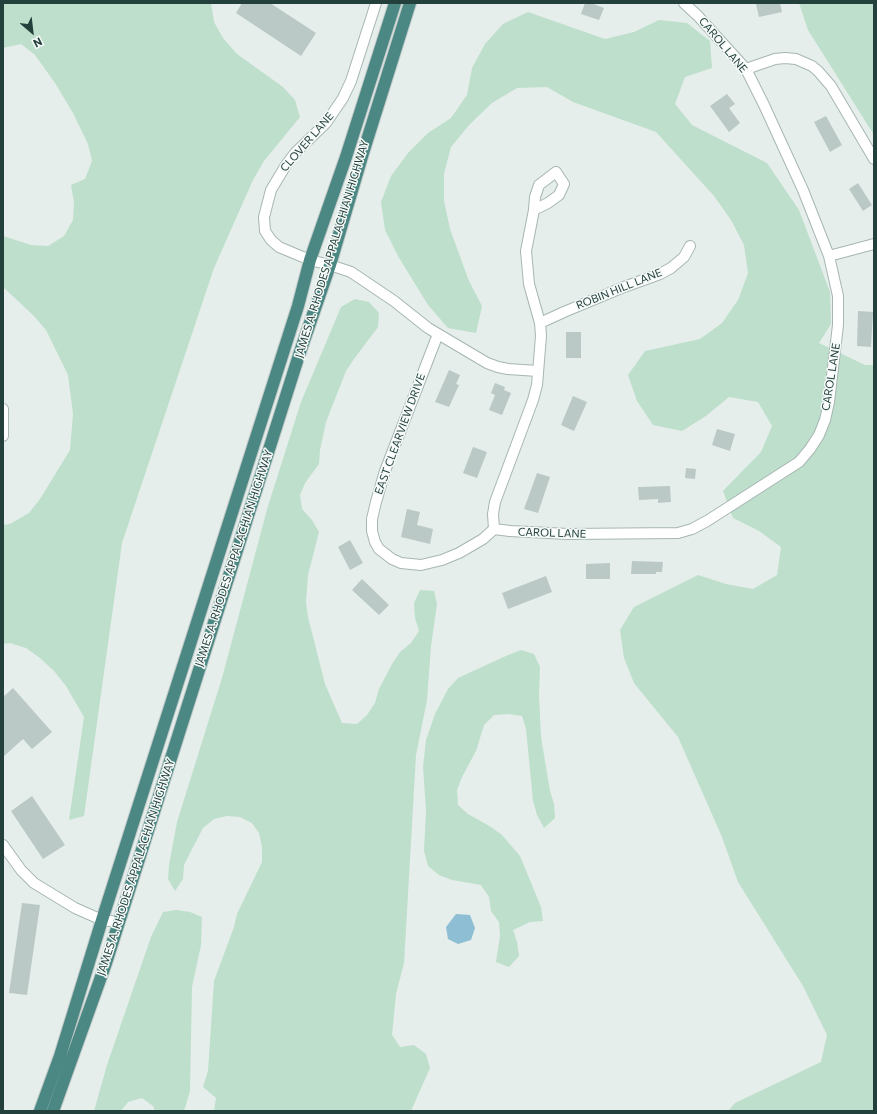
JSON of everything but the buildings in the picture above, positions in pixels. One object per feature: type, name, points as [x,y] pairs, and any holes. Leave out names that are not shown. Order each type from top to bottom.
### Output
[{"type":"highway","name":"JAMES A. RHODES APPALACHIAN HIGHWAY","points":[[40,1111],[60,1056],[293,321],[310,260],[346,157],[395,3]]},
{"type":"highway","name":"JAMES A. RHODES APPALACHIAN HIGHWAY","points":[[53,1111],[89,1012],[294,371],[330,265],[410,3]]},
{"type":"street","name":"CLOVER LANE","points":[[376,3],[351,81],[343,98],[326,123],[295,153],[277,178],[268,201],[264,222],[266,232],[278,247],[310,260],[351,272],[370,284],[438,334],[492,366],[508,369],[538,371]]},
{"type":"street","name":"CAROL LANE","points":[[494,529],[568,534],[678,533],[692,529],[707,522],[799,462],[819,435],[825,420],[829,402],[837,341],[838,318],[838,296],[829,256],[803,190],[746,69],[698,16],[684,3]]},
{"type":"street","points":[[746,69],[775,59],[785,58],[796,59],[818,70],[831,86],[874,159]]},
{"type":"street","points":[[494,529],[493,514],[495,502],[533,400],[537,385],[541,336],[540,323],[529,284],[526,251],[534,210]]},
{"type":"street","points":[[829,256],[874,244]]},
{"type":"street","name":"ROBIN HILL LANE","points":[[540,323],[584,303],[660,274],[671,268],[684,257],[690,246]]},
{"type":"street","name":"EAST CLEARVIEW DRIVE","points":[[438,334],[384,472],[372,519],[372,531],[375,542],[379,549],[392,559],[401,563],[420,565],[442,560],[459,553],[483,539],[494,529]]},
{"type":"street","points":[[3,409],[3,436]]},
{"type":"street","points":[[3,845],[21,870],[34,883],[65,903],[102,920],[118,922]]},
{"type":"green space","points":[[3,3],[211,3],[214,22],[223,38],[237,54],[283,87],[295,100],[300,117],[264,161],[253,180],[214,268],[122,543],[84,816],[69,820],[84,717],[66,686],[54,671],[40,658],[26,648],[10,643],[3,644],[3,525],[10,524],[29,513],[40,499],[70,450],[73,414],[68,375],[46,330],[33,315],[3,287],[3,236],[31,245],[48,246],[64,236],[73,220],[74,202],[71,185],[85,179],[92,161],[88,144],[73,113],[55,83],[35,55],[21,44],[3,48]]},
{"type":"green space","points":[[799,3],[874,3],[874,135],[808,30]]},
{"type":"green space","points":[[528,12],[605,39],[634,32],[659,20],[687,23],[710,41],[712,68],[685,77],[675,104],[692,125],[767,163],[799,210],[830,292],[831,324],[819,343],[865,365],[874,365],[874,1111],[728,1111],[735,1103],[821,1062],[827,1035],[803,986],[738,882],[722,837],[678,737],[634,683],[624,658],[620,630],[634,607],[698,575],[726,584],[753,589],[777,575],[781,547],[759,531],[733,518],[723,491],[761,452],[772,426],[758,402],[729,397],[706,416],[682,431],[653,425],[637,401],[628,375],[645,351],[700,339],[722,323],[738,300],[748,273],[744,245],[731,220],[714,196],[656,132],[573,102],[547,87],[517,88],[492,103],[470,124],[451,147],[444,174],[444,201],[450,229],[469,281],[482,306],[476,333],[448,328],[428,305],[398,256],[385,230],[381,202],[391,176],[408,153],[428,133],[451,118],[467,95],[472,68],[485,44],[503,24]]},
{"type":"green space","points":[[355,299],[369,302],[379,313],[378,327],[346,371],[326,422],[320,450],[319,464],[305,483],[300,495],[302,509],[312,520],[319,532],[308,575],[306,603],[308,617],[325,684],[342,723],[357,724],[367,715],[375,703],[379,689],[400,652],[411,643],[419,631],[415,618],[414,603],[420,590],[434,591],[437,604],[431,646],[427,700],[416,755],[404,963],[396,994],[392,1035],[400,1047],[414,1045],[426,1054],[430,1068],[411,1111],[214,1111],[216,1098],[203,1087],[208,1071],[214,981],[234,927],[237,914],[262,862],[262,847],[259,833],[252,823],[240,817],[227,816],[214,819],[203,828],[184,865],[183,879],[175,891],[168,879],[169,865],[177,822],[222,678],[268,506],[301,402],[341,307]]},
{"type":"green space","points":[[521,650],[534,654],[540,667],[539,695],[541,737],[550,791],[554,804],[555,818],[544,828],[537,815],[533,801],[526,729],[522,716],[508,714],[494,715],[484,725],[476,751],[457,790],[458,805],[468,814],[502,835],[520,856],[541,907],[543,921],[530,922],[513,930],[519,956],[509,967],[496,962],[500,936],[499,922],[491,911],[489,897],[481,885],[452,880],[439,875],[428,866],[424,851],[426,810],[423,767],[426,740],[435,714],[448,689],[458,678]]},
{"type":"green space","points":[[176,910],[190,912],[202,917],[201,945],[192,987],[190,1091],[184,1111],[155,1111],[153,1106],[142,1098],[128,1102],[121,1111],[94,1111],[107,1065],[151,937],[163,912]]},
{"type":"water","points":[[456,914],[470,915],[475,928],[471,940],[458,944],[448,939],[446,927]]}]
